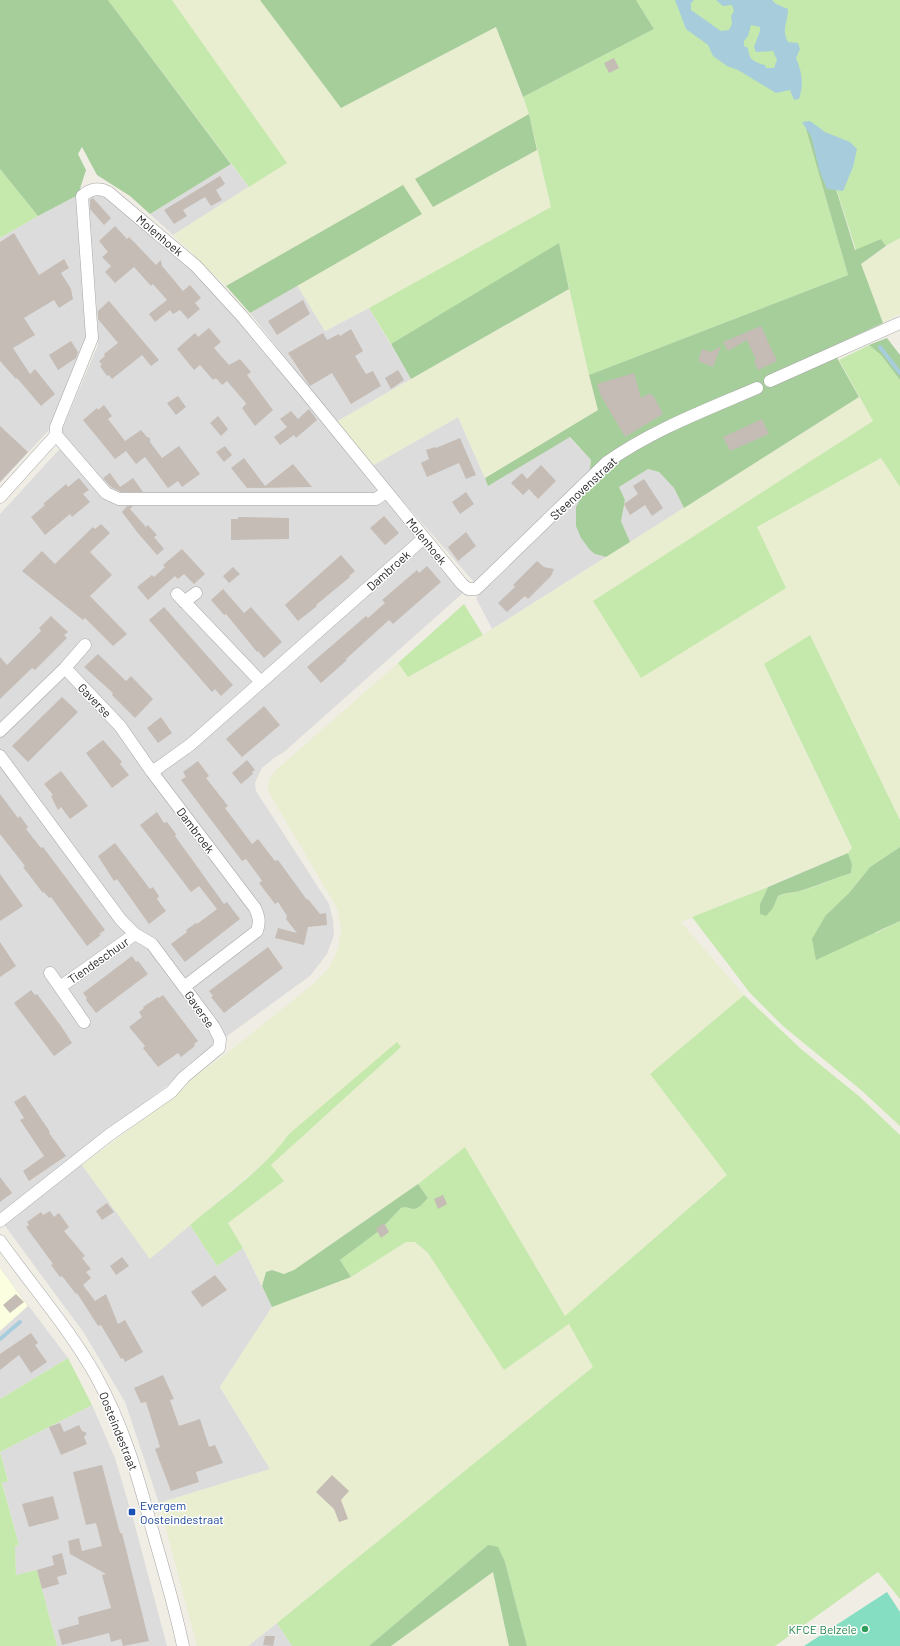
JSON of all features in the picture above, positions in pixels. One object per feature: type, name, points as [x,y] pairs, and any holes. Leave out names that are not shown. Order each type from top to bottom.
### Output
[{"type":"street","name":"Molenhoek","points":[[0,497],[56,435],[56,427],[92,338],[82,196],[94,189],[100,188],[116,198],[196,266],[302,388],[386,492],[462,584],[468,589]]},
{"type":"street","points":[[770,381],[900,323]]},
{"type":"street","name":"Steenovenstraat","points":[[468,589],[476,589],[606,463],[628,448],[664,429],[757,388]]},
{"type":"street","points":[[56,435],[106,493],[119,499],[376,499],[386,492]]},
{"type":"street","name":"Dambroek","points":[[184,987],[257,931],[259,915],[256,908],[152,772],[190,745],[424,538]]},
{"type":"street","points":[[196,593],[180,598],[261,682]]},
{"type":"street","points":[[0,731],[65,668],[85,645]]},
{"type":"street","name":"Gaverse","points":[[65,668],[120,726],[152,772]]},
{"type":"street","name":"Gaverse","points":[[0,756],[121,920],[135,934],[152,944],[214,1027],[220,1039],[218,1048],[184,1077],[170,1092],[109,1135],[0,1221]]},
{"type":"street","name":"Tiendeschuur","points":[[60,987],[135,934]]},
{"type":"street","name":"Tiendeschuur","points":[[50,973],[84,1022]]},
{"type":"street","name":"Oosteindestraat","points":[[0,1241],[80,1349],[109,1402],[135,1468],[167,1580],[183,1646]]},
{"type":"shaded area","points":[[172,0],[260,0],[341,108],[496,27],[529,114],[415,179],[433,207],[537,150],[551,207],[410,286],[325,331],[297,285],[421,214],[403,186],[226,286],[173,235],[286,163]]},
{"type":"shaded area","points":[[231,164],[249,187],[173,235],[150,214]]},
{"type":"shaded area","points":[[102,192],[176,251],[265,351],[464,592],[284,752],[262,768],[255,783],[256,791],[329,904],[333,920],[334,935],[327,954],[310,976],[187,1065],[168,1085],[78,1152],[82,1165],[150,1258],[190,1225],[217,1266],[243,1248],[272,1307],[220,1387],[270,1469],[159,1503],[125,1402],[84,1333],[0,1219],[0,514],[68,440],[61,432],[98,345],[98,327],[88,201],[91,195]]},
{"type":"shaded area","points":[[78,195],[90,329],[73,379],[48,431],[0,483],[0,238]]},
{"type":"shaded area","points":[[900,238],[900,314],[883,323],[861,264]]},
{"type":"shaded area","points":[[297,285],[325,331],[369,308],[411,379],[336,422],[250,313]]},
{"type":"shaded area","points":[[569,289],[598,410],[485,478],[458,417],[372,466],[336,422]]},
{"type":"shaded area","points":[[859,397],[873,421],[594,601],[641,678],[757,527],[881,458],[900,487],[900,820],[810,635],[764,665],[852,849],[848,853],[681,922],[744,995],[650,1074],[727,1175],[565,1316],[465,1147],[418,1184],[294,1270],[284,1274],[272,1270],[266,1272],[262,1286],[243,1248],[228,1223],[284,1181],[271,1165],[401,1047],[289,1134],[276,1152],[150,1259],[82,1165],[179,1092],[192,1078],[222,1057],[312,985],[329,968],[338,949],[341,929],[337,908],[269,793],[268,786],[270,778],[276,770],[398,663],[408,677],[483,635]]},
{"type":"shaded area","points":[[458,417],[488,485],[569,437],[591,460],[590,471],[474,582],[372,466]]},
{"type":"shaded area","points":[[648,469],[659,472],[674,488],[684,508],[630,542],[621,521],[625,500],[619,487]]},
{"type":"shaded area","points":[[589,485],[595,554],[606,557],[492,629],[476,598]]},
{"type":"shaded area","points":[[406,1242],[415,1242],[428,1253],[504,1370],[569,1324],[594,1367],[248,1646],[197,1646],[159,1503],[270,1469],[220,1387],[272,1307],[351,1277]]},
{"type":"shaded area","points":[[0,1268],[68,1358],[0,1399]]},
{"type":"shaded area","points":[[0,1268],[28,1306],[0,1331]]},
{"type":"shaded area","points":[[92,1405],[115,1458],[134,1522],[167,1646],[57,1646],[37,1570],[16,1575],[15,1546],[19,1545],[2,1482],[8,1480],[0,1452]]},
{"type":"shaded area","points":[[493,1572],[509,1646],[391,1646]]},
{"type":"shaded area","points":[[277,1623],[292,1646],[248,1646]]},
{"type":"green space","points":[[0,0],[108,0],[231,164],[150,214],[130,196],[97,175],[82,147],[78,154],[86,170],[78,195],[38,216],[0,169]]},
{"type":"green space","points":[[108,0],[172,0],[287,163],[249,187]]},
{"type":"green space","points":[[260,0],[636,0],[654,29],[523,97],[496,27],[341,108]]},
{"type":"green space","points":[[636,0],[900,0],[900,238],[886,246],[881,239],[856,250],[816,125],[806,129],[848,275],[589,375],[559,244],[391,344],[369,308],[551,207],[529,114],[523,97],[654,29]]},
{"type":"green space","points":[[529,114],[537,150],[433,207],[415,179]]},
{"type":"green space","points":[[816,125],[855,250],[881,239],[886,246],[861,264],[883,323],[831,347],[859,397],[684,508],[674,488],[659,472],[648,469],[619,487],[625,500],[621,521],[630,542],[606,557],[595,554],[590,550],[581,538],[576,526],[576,507],[588,485],[591,460],[570,437],[488,486],[485,478],[598,410],[589,375],[848,275],[806,129]]},
{"type":"green space","points":[[0,169],[38,216],[0,238]]},
{"type":"green space","points":[[403,185],[422,214],[250,313],[226,286]]},
{"type":"green space","points":[[559,243],[569,289],[411,379],[391,344]]},
{"type":"green space","points":[[887,338],[900,355],[900,380],[881,355],[869,345]]},
{"type":"green space","points":[[869,345],[881,355],[900,380],[900,487],[881,458],[757,527],[786,588],[641,678],[593,601],[873,421],[839,360]]},
{"type":"green space","points":[[464,604],[483,635],[408,677],[398,663]]},
{"type":"green space","points":[[810,635],[900,820],[900,847],[870,867],[849,893],[826,915],[876,933],[900,921],[900,1126],[861,1090],[783,1026],[750,993],[692,917],[768,887],[760,904],[760,914],[773,908],[778,896],[797,892],[851,873],[852,864],[848,853],[852,848],[764,664]]},
{"type":"green space","points":[[900,847],[900,921],[816,960],[812,939],[826,915],[849,893],[870,867]]},
{"type":"green space","points":[[848,853],[852,864],[851,873],[803,890],[778,896],[773,908],[766,916],[760,914],[760,904],[768,887]]},
{"type":"green space","points":[[744,995],[801,1049],[860,1097],[900,1135],[900,1599],[878,1572],[775,1646],[527,1646],[505,1562],[488,1545],[369,1646],[292,1646],[277,1623],[593,1367],[569,1324],[504,1370],[428,1253],[415,1242],[406,1242],[351,1277],[340,1260],[379,1231],[401,1208],[405,1207],[414,1209],[422,1205],[428,1198],[418,1184],[465,1147],[565,1316],[727,1175],[650,1074]]},
{"type":"green space","points":[[397,1042],[401,1047],[271,1165],[284,1181],[228,1223],[243,1248],[217,1266],[190,1225],[255,1171],[279,1147],[289,1134]]},
{"type":"green space","points":[[418,1184],[428,1198],[422,1205],[414,1209],[405,1207],[401,1208],[379,1231],[340,1260],[351,1277],[272,1307],[262,1286],[266,1272],[272,1270],[284,1274],[294,1270]]},
{"type":"green space","points":[[68,1358],[92,1405],[0,1452],[0,1399]]},
{"type":"green space","points":[[0,1452],[8,1481],[2,1483],[19,1545],[15,1546],[16,1575],[37,1570],[57,1646],[0,1646]]},
{"type":"green space","points":[[488,1545],[498,1547],[505,1562],[527,1646],[509,1646],[493,1572],[391,1646],[369,1646]]},
{"type":"green space","name":"KFCE Belzele","points":[[887,1592],[900,1612],[900,1646],[804,1646]]},
{"type":"water","points":[[675,0],[694,0],[691,3],[691,10],[721,31],[729,30],[732,24],[731,16],[734,11],[732,5],[723,6],[716,0],[772,0],[776,4],[788,9],[785,30],[786,38],[788,42],[798,43],[800,49],[796,58],[802,78],[799,99],[794,100],[790,90],[776,93],[738,70],[727,66],[713,56],[708,45],[686,29]],"holes":[[[751,25],[760,27],[754,47],[756,52],[773,51],[777,60],[774,68],[766,68],[765,65],[753,60],[748,48],[744,46],[744,41],[748,36]]]},
{"type":"water","points":[[810,121],[825,132],[850,142],[857,149],[853,167],[843,191],[827,189],[820,172],[811,136],[802,122]]},
{"type":"building","points":[[614,58],[619,68],[609,73],[604,63]]},
{"type":"building","points":[[220,176],[225,184],[216,190],[222,200],[211,206],[205,197],[183,210],[187,216],[174,224],[164,210]]},
{"type":"building","points":[[93,198],[111,218],[104,225],[90,209],[90,200]]},
{"type":"building","points":[[115,226],[127,239],[129,237],[156,265],[161,260],[162,266],[183,291],[190,285],[201,298],[195,303],[200,309],[188,319],[180,310],[173,314],[170,310],[155,322],[149,314],[167,300],[153,284],[151,286],[134,267],[115,283],[105,272],[111,266],[102,257],[108,252],[99,241]]},
{"type":"building","points":[[14,233],[39,275],[64,259],[69,268],[61,273],[71,289],[73,299],[59,308],[54,300],[24,318],[35,335],[13,348],[30,374],[35,369],[55,394],[41,406],[0,361],[0,242]]},
{"type":"building","points":[[303,300],[310,314],[277,335],[268,321]]},
{"type":"building","points":[[109,301],[159,360],[151,366],[142,355],[112,379],[109,375],[107,376],[100,366],[102,365],[99,361],[105,356],[104,354],[118,343],[98,319],[98,311]]},
{"type":"building","points":[[761,326],[777,361],[758,370],[754,361],[756,360],[747,340],[728,351],[723,342]]},
{"type":"building","points":[[209,328],[221,342],[214,348],[229,365],[240,359],[251,372],[247,375],[273,410],[255,426],[242,408],[246,404],[245,402],[227,381],[222,385],[216,378],[213,380],[200,365],[194,370],[177,349],[195,333],[198,337]]},
{"type":"building","points":[[351,329],[363,351],[355,356],[366,374],[373,371],[381,386],[351,404],[332,373],[310,386],[288,353],[323,333],[327,340],[339,334],[340,336]]},
{"type":"building","points":[[71,341],[78,352],[76,358],[58,370],[49,355]]},
{"type":"building","points":[[721,346],[713,367],[698,361],[702,349],[711,352]]},
{"type":"building","points":[[398,370],[404,380],[391,389],[385,378]]},
{"type":"building","points":[[634,373],[641,398],[650,393],[652,396],[653,395],[663,414],[625,437],[601,396],[597,384]]},
{"type":"building","points":[[178,396],[186,407],[176,415],[167,403]]},
{"type":"building","points":[[104,405],[112,416],[108,419],[125,441],[141,430],[147,437],[150,438],[150,442],[162,458],[179,446],[200,474],[182,487],[178,481],[168,488],[145,457],[136,464],[126,451],[115,459],[83,420],[97,408],[98,410]]},
{"type":"building","points":[[309,409],[317,420],[296,438],[294,435],[280,445],[274,437],[287,427],[280,419],[291,411],[298,419]]},
{"type":"building","points":[[218,416],[228,429],[221,436],[210,423]]},
{"type":"building","points":[[762,419],[769,434],[730,451],[723,437]]},
{"type":"building","points":[[0,426],[28,452],[0,482]]},
{"type":"building","points":[[460,438],[476,475],[466,479],[459,463],[427,477],[421,463],[429,459],[426,450],[436,448]]},
{"type":"building","points":[[225,446],[232,455],[224,462],[216,452]]},
{"type":"building","points":[[244,458],[265,486],[293,464],[312,487],[247,488],[231,468]]},
{"type":"building","points":[[541,465],[556,481],[538,499],[529,489],[523,495],[511,483],[522,473],[527,479]]},
{"type":"building","points":[[110,473],[120,487],[133,478],[143,492],[121,492],[111,487],[103,478]]},
{"type":"building","points":[[79,478],[89,490],[83,494],[90,502],[72,517],[70,514],[45,535],[31,517],[45,505],[43,504],[66,484],[68,487]]},
{"type":"building","points":[[644,479],[663,508],[652,516],[645,505],[630,515],[624,504],[638,494],[633,486]]},
{"type":"building","points":[[466,492],[474,504],[460,514],[452,502]]},
{"type":"building","points":[[127,506],[133,506],[130,509],[146,527],[148,525],[157,535],[154,537],[164,549],[157,555],[122,512]]},
{"type":"building","points":[[384,516],[399,533],[385,545],[370,528]]},
{"type":"building","points":[[238,517],[289,518],[289,539],[231,540],[231,519],[238,519]]},
{"type":"building","points":[[101,524],[110,533],[90,552],[112,575],[90,596],[127,634],[113,646],[85,618],[83,620],[22,571],[42,551],[55,564],[93,527],[95,529]]},
{"type":"building","points":[[466,532],[476,546],[458,561],[448,547]]},
{"type":"building","points":[[182,549],[205,574],[194,584],[184,574],[178,579],[175,576],[148,600],[137,587],[152,575],[154,577],[165,567],[163,565]]},
{"type":"building","points":[[341,555],[355,571],[349,576],[350,577],[316,605],[317,606],[298,621],[285,605]]},
{"type":"building","points":[[537,561],[544,567],[554,569],[551,576],[528,599],[525,596],[507,612],[498,603],[515,587],[513,585]]},
{"type":"building","points":[[427,566],[441,582],[393,624],[389,620],[321,683],[307,667],[366,616],[368,618],[385,603],[382,600],[417,570],[419,573]]},
{"type":"building","points":[[233,567],[240,574],[229,583],[223,576]]},
{"type":"building","points":[[223,589],[244,613],[251,607],[282,642],[264,658],[258,651],[257,652],[226,614],[224,615],[211,600]]},
{"type":"building","points":[[164,607],[233,685],[221,696],[215,689],[212,692],[149,620]]},
{"type":"building","points":[[51,616],[68,632],[64,635],[67,638],[35,670],[32,668],[0,699],[0,657],[7,665],[41,631],[39,628]]},
{"type":"building","points":[[98,654],[126,681],[131,676],[153,699],[135,718],[112,695],[113,693],[84,667]]},
{"type":"building","points":[[62,697],[78,712],[28,762],[12,746]]},
{"type":"building","points":[[264,706],[280,725],[242,757],[226,739]]},
{"type":"building","points":[[161,717],[172,733],[158,743],[147,728]]},
{"type":"building","points":[[103,740],[122,762],[120,764],[129,775],[112,788],[86,753]]},
{"type":"building","points":[[247,760],[255,770],[252,772],[253,774],[241,784],[232,773]]},
{"type":"building","points":[[198,761],[209,776],[206,778],[228,806],[225,808],[252,844],[258,839],[275,861],[278,860],[307,900],[308,899],[320,914],[326,913],[327,925],[308,927],[304,945],[275,938],[278,928],[297,933],[286,919],[287,916],[278,902],[275,904],[259,883],[262,881],[246,859],[242,861],[181,780],[186,777],[183,772]]},
{"type":"building","points":[[61,771],[88,806],[70,819],[61,807],[58,810],[51,796],[53,795],[44,784]]},
{"type":"building","points":[[0,794],[18,818],[20,816],[28,827],[26,829],[41,848],[43,847],[105,930],[87,946],[51,897],[49,898],[44,892],[43,893],[23,867],[25,866],[0,834]]},
{"type":"building","points":[[157,812],[164,823],[167,822],[176,834],[175,836],[224,904],[227,902],[240,919],[185,962],[171,944],[187,932],[186,930],[196,923],[197,924],[217,909],[199,886],[191,892],[140,825]]},
{"type":"building","points":[[115,843],[150,889],[153,887],[159,896],[157,899],[166,911],[149,924],[117,879],[114,881],[98,856]]},
{"type":"building","points":[[0,874],[23,906],[0,921]]},
{"type":"building","points":[[0,942],[16,966],[0,977]]},
{"type":"building","points":[[268,947],[283,968],[224,1013],[211,997],[213,996],[209,991]]},
{"type":"building","points":[[132,956],[148,974],[96,1013],[86,1000],[87,998],[83,993]]},
{"type":"building","points":[[31,990],[35,995],[37,994],[72,1043],[54,1056],[14,1003]]},
{"type":"building","points":[[163,995],[198,1041],[194,1044],[195,1046],[181,1057],[178,1053],[158,1067],[143,1048],[145,1046],[129,1027],[142,1017],[139,1012],[144,1008],[143,1007]]},
{"type":"building","points":[[25,1095],[50,1132],[49,1133],[66,1156],[29,1181],[23,1171],[44,1156],[20,1120],[24,1118],[14,1102]]},
{"type":"building","points":[[0,1177],[12,1193],[0,1202]]},
{"type":"building","points":[[443,1195],[447,1204],[438,1209],[434,1199]]},
{"type":"building","points":[[107,1203],[114,1212],[102,1220],[96,1211]]},
{"type":"building","points":[[50,1211],[54,1217],[59,1213],[69,1227],[64,1231],[85,1256],[82,1258],[91,1269],[86,1272],[91,1278],[83,1285],[95,1301],[106,1294],[118,1324],[125,1320],[143,1352],[125,1362],[123,1358],[121,1359],[101,1325],[98,1326],[77,1293],[76,1294],[62,1276],[60,1277],[51,1265],[53,1264],[26,1227],[29,1225],[27,1222],[41,1212],[43,1215]]},
{"type":"building","points":[[384,1223],[389,1232],[381,1238],[376,1229]]},
{"type":"building","points":[[122,1257],[129,1266],[116,1275],[110,1266]]},
{"type":"building","points":[[215,1275],[227,1290],[202,1307],[191,1292]]},
{"type":"building","points":[[16,1294],[24,1302],[10,1313],[3,1305]]},
{"type":"building","points":[[31,1333],[38,1343],[35,1345],[47,1362],[31,1373],[19,1355],[0,1370],[0,1354]]},
{"type":"building","points":[[163,1375],[174,1399],[170,1400],[179,1426],[200,1419],[209,1447],[215,1445],[223,1463],[196,1472],[199,1482],[171,1491],[155,1449],[160,1447],[146,1402],[141,1403],[134,1388]]},
{"type":"building","points":[[60,1423],[64,1432],[79,1425],[82,1431],[87,1433],[84,1437],[87,1444],[61,1455],[49,1427]]},
{"type":"building","points":[[102,1465],[120,1533],[122,1533],[149,1641],[123,1646],[121,1639],[111,1642],[109,1633],[62,1645],[58,1630],[79,1624],[78,1617],[111,1608],[102,1575],[106,1574],[70,1554],[68,1541],[79,1538],[82,1551],[102,1546],[96,1523],[86,1525],[73,1472]]},
{"type":"building","points":[[332,1475],[349,1491],[341,1500],[348,1519],[339,1522],[334,1509],[316,1492]]},
{"type":"building","points":[[53,1496],[59,1519],[29,1527],[22,1504]]},
{"type":"building","points":[[62,1553],[67,1574],[57,1577],[59,1584],[42,1589],[37,1570],[54,1565],[52,1556]]},
{"type":"building","points":[[265,1636],[275,1636],[273,1646],[263,1645]]},
{"type":"waterway","points":[[880,347],[900,373]]},
{"type":"waterway","points":[[0,1339],[20,1322]]},
{"type":"place","name":"Evergem Oosteindestraat","points":[[132,1512]]},
{"type":"place","name":"KFCE Belzele","points":[[865,1629]]}]
